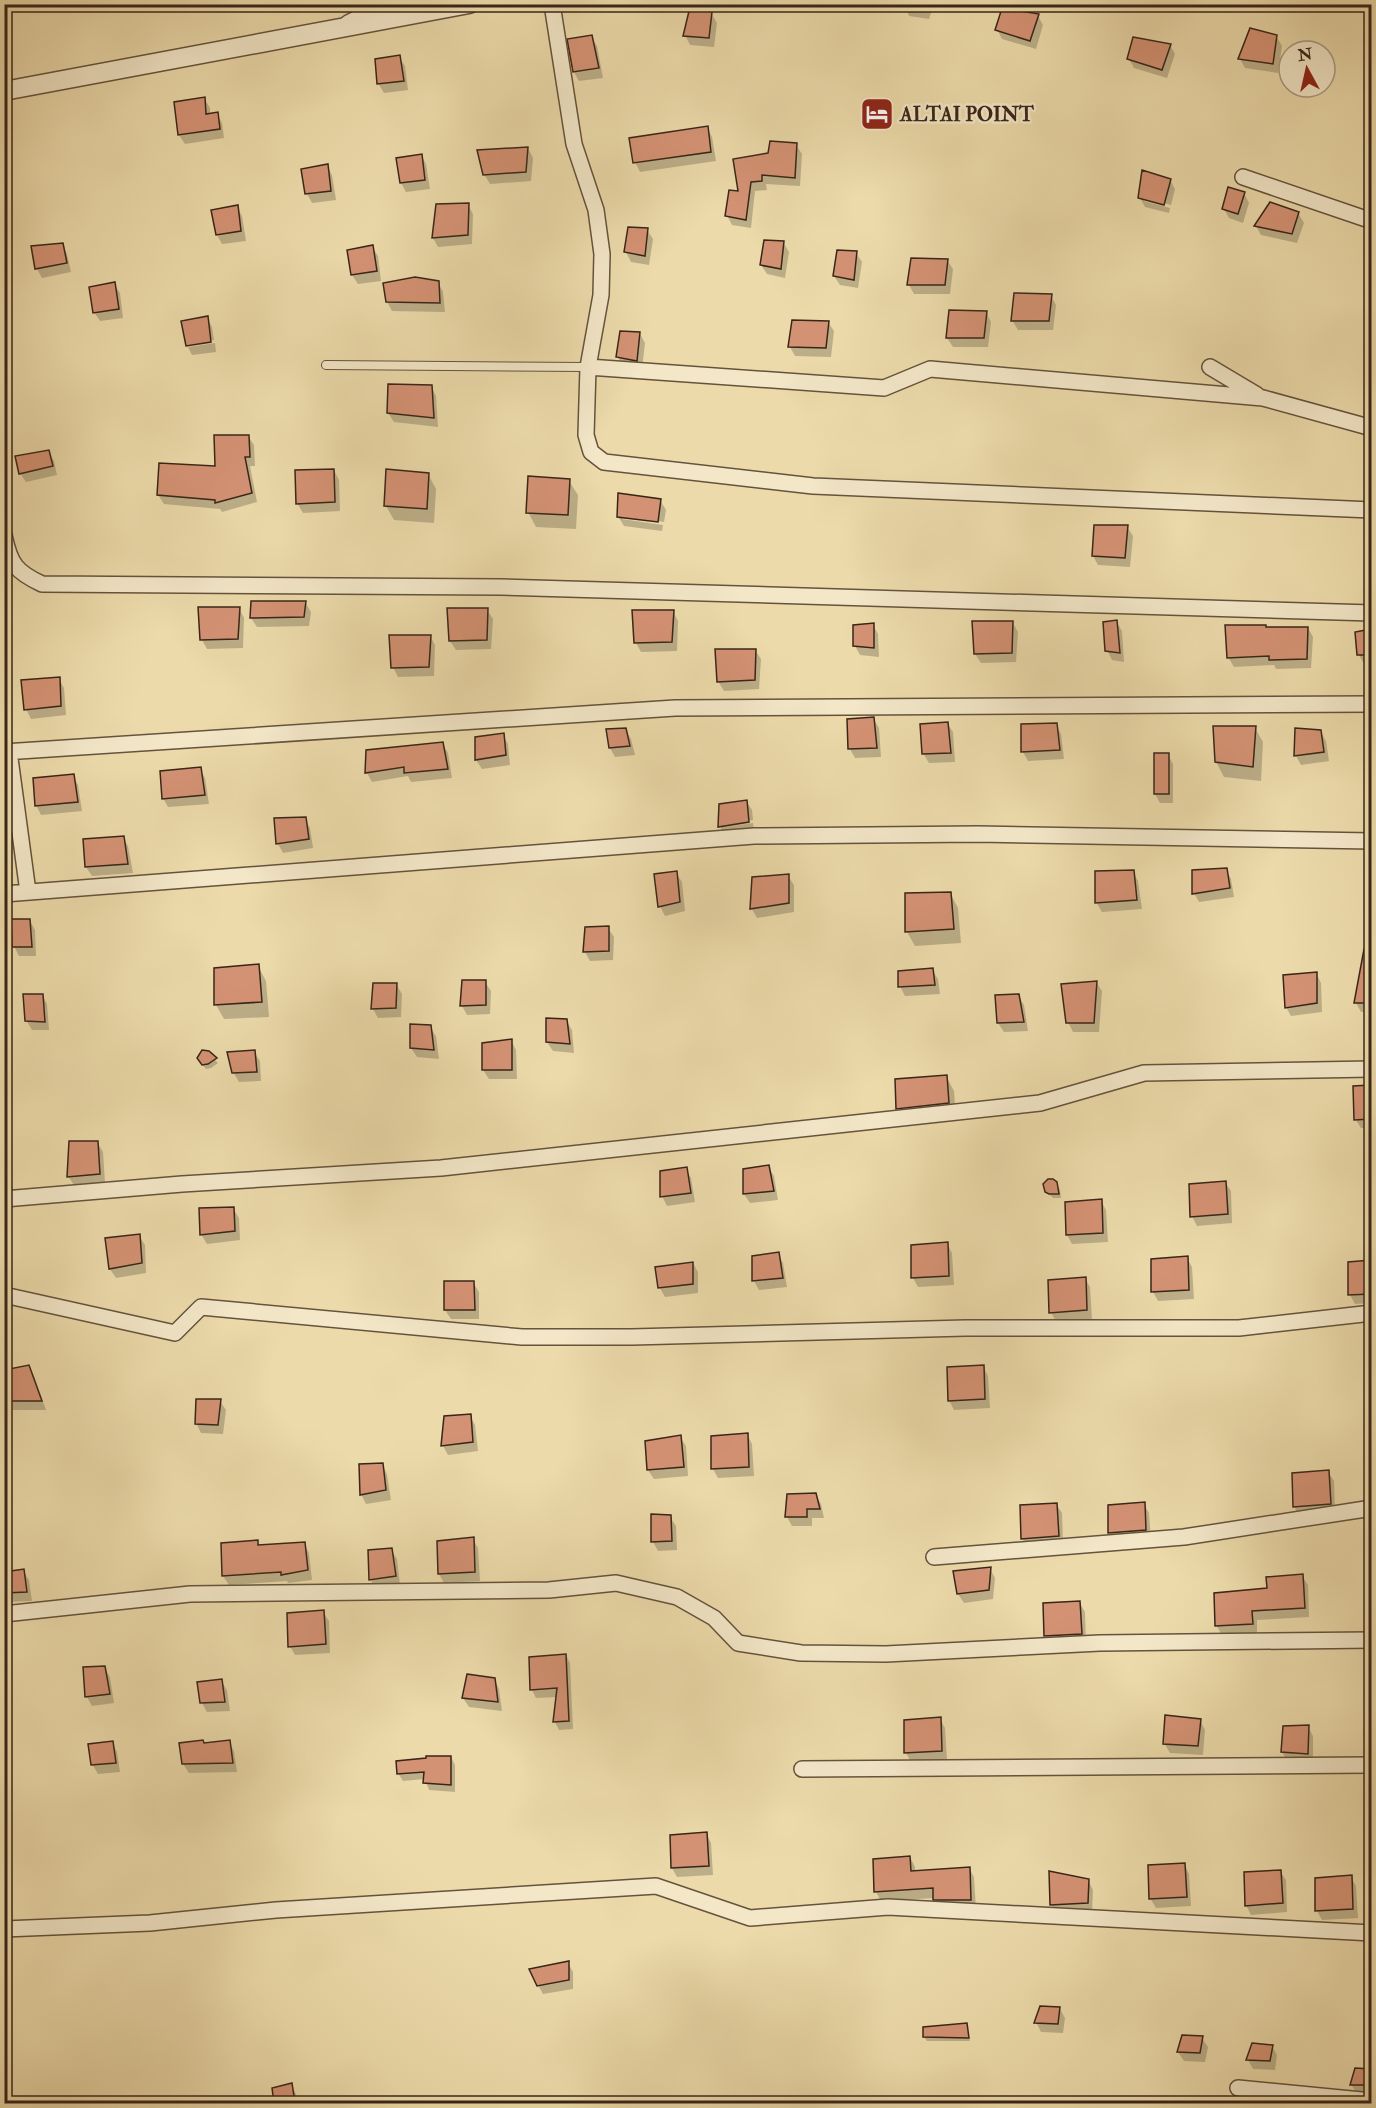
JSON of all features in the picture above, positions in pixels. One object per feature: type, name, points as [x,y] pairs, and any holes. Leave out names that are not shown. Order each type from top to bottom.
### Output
[{"type":"street","points":[[333,31],[386,4]]},
{"type":"street","points":[[4,91],[469,4]]},
{"type":"street","points":[[552,4],[574,144],[596,210],[603,254],[601,295],[588,367],[586,435],[591,452],[604,462],[813,486],[1371,510]]},
{"type":"street","points":[[1243,177],[1371,221]]},
{"type":"street","points":[[588,367],[884,388],[930,369],[1263,398],[1371,428]]},
{"type":"street","points":[[1210,367],[1263,398]]},
{"type":"street","points":[[5,538],[9,557],[24,576],[42,584],[501,587],[1371,613]]},
{"type":"street","points":[[28,892],[7,752],[675,708],[1371,704]]},
{"type":"street","points":[[4,894],[754,836],[978,834],[1371,841]]},
{"type":"street","points":[[4,1198],[441,1168],[1040,1103],[1143,1072],[1371,1069]]},
{"type":"street","points":[[4,1295],[175,1333],[201,1307],[522,1337],[632,1337],[965,1328],[1239,1328],[1371,1313]]},
{"type":"street","points":[[934,1557],[1184,1537],[1371,1508]]},
{"type":"street","points":[[4,1614],[190,1594],[549,1590],[616,1583],[677,1597],[714,1618],[738,1643],[801,1653],[886,1654],[1100,1643],[1371,1640]]},
{"type":"street","points":[[802,1769],[1371,1765]]},
{"type":"street","points":[[4,1929],[150,1923],[276,1910],[656,1886],[750,1918],[888,1907],[1306,1928],[1371,1934]]},
{"type":"street","points":[[1238,2088],[1371,2100]]},
{"type":"lane","points":[[326,365],[588,367]]},
{"type":"building","points":[[690,7],[712,12],[709,38],[683,36]]},
{"type":"building","points":[[1002,8],[1039,14],[1030,41],[995,30]]},
{"type":"building","points":[[1250,28],[1277,35],[1273,64],[1238,59]]},
{"type":"building","points":[[592,35],[599,68],[573,72],[567,39]]},
{"type":"building","points":[[1133,37],[1171,44],[1162,70],[1127,59]]},
{"type":"building","points":[[400,55],[404,81],[377,84],[375,59]]},
{"type":"building","points":[[205,97],[206,114],[218,112],[220,129],[178,135],[174,102]]},
{"type":"building","points":[[708,126],[711,152],[633,163],[629,138]]},
{"type":"building","points":[[770,141],[797,143],[795,178],[762,175],[762,181],[751,182],[746,220],[725,216],[729,190],[738,191],[733,159],[768,153]]},
{"type":"building","points":[[528,147],[526,172],[483,175],[477,150]]},
{"type":"building","points":[[422,154],[425,180],[400,183],[396,158]]},
{"type":"building","points":[[328,164],[331,191],[305,194],[301,169]]},
{"type":"building","points":[[1142,170],[1171,179],[1164,205],[1138,198]]},
{"type":"building","points":[[1228,187],[1245,192],[1238,214],[1222,209]]},
{"type":"building","points":[[1270,202],[1299,212],[1292,234],[1254,226]]},
{"type":"building","points":[[469,203],[468,235],[432,238],[436,204]]},
{"type":"building","points":[[238,205],[241,231],[216,235],[211,210]]},
{"type":"building","points":[[628,227],[648,228],[645,256],[624,252]]},
{"type":"building","points":[[764,240],[784,241],[781,269],[760,265]]},
{"type":"building","points":[[63,243],[67,263],[35,269],[31,246]]},
{"type":"building","points":[[373,245],[377,271],[351,275],[347,250]]},
{"type":"building","points":[[837,250],[857,251],[854,280],[833,276]]},
{"type":"building","points":[[911,258],[948,259],[945,285],[907,285]]},
{"type":"building","points":[[415,277],[439,281],[440,303],[386,302],[383,283]]},
{"type":"building","points":[[115,282],[119,309],[93,313],[89,287]]},
{"type":"building","points":[[1014,293],[1052,294],[1049,321],[1011,321]]},
{"type":"building","points":[[949,310],[987,311],[984,338],[946,338]]},
{"type":"building","points":[[208,316],[211,342],[186,346],[181,321]]},
{"type":"building","points":[[792,320],[829,321],[826,348],[788,347]]},
{"type":"building","points":[[620,331],[640,332],[637,361],[616,357]]},
{"type":"building","points":[[388,384],[432,385],[434,418],[387,413]]},
{"type":"building","points":[[214,435],[249,435],[250,457],[245,457],[252,493],[215,503],[215,500],[157,495],[159,463],[215,466]]},
{"type":"building","points":[[49,450],[53,466],[19,474],[15,456]]},
{"type":"building","points":[[334,469],[335,502],[296,504],[295,470]]},
{"type":"building","points":[[386,469],[429,473],[427,509],[384,506]]},
{"type":"building","points":[[528,476],[570,479],[568,515],[526,513]]},
{"type":"building","points":[[618,493],[661,499],[658,522],[617,517]]},
{"type":"building","points":[[1094,525],[1128,525],[1125,558],[1092,556]]},
{"type":"building","points":[[251,601],[306,601],[304,617],[250,618]]},
{"type":"building","points":[[198,607],[240,607],[238,639],[200,640]]},
{"type":"building","points":[[447,608],[488,608],[487,640],[449,641]]},
{"type":"building","points":[[632,610],[674,610],[672,642],[634,643]]},
{"type":"building","points":[[1117,620],[1120,653],[1105,651],[1103,622]]},
{"type":"building","points":[[972,621],[1013,621],[1012,653],[974,654]]},
{"type":"building","points":[[874,623],[874,648],[853,646],[853,625]]},
{"type":"building","points":[[1225,625],[1308,627],[1307,659],[1269,660],[1269,656],[1227,658]]},
{"type":"building","points":[[1371,629],[1371,655],[1357,655],[1355,632]]},
{"type":"building","points":[[389,635],[431,635],[429,667],[391,668]]},
{"type":"building","points":[[715,649],[756,649],[755,680],[717,682]]},
{"type":"building","points":[[60,677],[61,706],[24,710],[21,680]]},
{"type":"building","points":[[874,717],[877,748],[848,749],[847,719]]},
{"type":"building","points":[[948,722],[951,753],[922,754],[920,724]]},
{"type":"building","points":[[1057,723],[1060,750],[1021,752],[1021,724]]},
{"type":"building","points":[[1213,726],[1256,726],[1253,767],[1215,762]]},
{"type":"building","points":[[626,728],[630,746],[609,748],[606,729]]},
{"type":"building","points":[[1295,728],[1321,730],[1324,752],[1294,756]]},
{"type":"building","points":[[504,733],[506,755],[475,760],[475,737]]},
{"type":"building","points":[[443,742],[448,769],[404,773],[404,767],[365,773],[366,750]]},
{"type":"building","points":[[1154,753],[1169,753],[1169,794],[1154,794]]},
{"type":"building","points":[[201,767],[205,795],[162,799],[160,771]]},
{"type":"building","points":[[74,774],[78,802],[35,806],[33,778]]},
{"type":"building","points":[[747,800],[749,822],[718,827],[719,804]]},
{"type":"building","points":[[306,817],[309,839],[276,844],[274,818]]},
{"type":"building","points":[[124,836],[128,864],[85,867],[83,839]]},
{"type":"building","points":[[1227,868],[1230,888],[1192,894],[1192,870]]},
{"type":"building","points":[[1134,870],[1137,900],[1095,903],[1095,871]]},
{"type":"building","points":[[677,871],[680,902],[658,907],[654,874]]},
{"type":"building","points":[[789,874],[789,903],[750,909],[752,877]]},
{"type":"building","points":[[951,892],[954,929],[905,932],[905,893]]},
{"type":"building","points":[[11,919],[30,919],[32,947],[12,947]]},
{"type":"building","points":[[609,926],[609,951],[583,952],[585,927]]},
{"type":"building","points":[[1364,949],[1371,950],[1371,1003],[1354,1003]]},
{"type":"building","points":[[259,964],[262,1002],[214,1005],[214,968]]},
{"type":"building","points":[[933,968],[935,985],[898,987],[898,971]]},
{"type":"building","points":[[1317,972],[1317,1003],[1285,1008],[1283,975]]},
{"type":"building","points":[[462,980],[486,980],[486,1005],[460,1006]]},
{"type":"building","points":[[1097,981],[1094,1023],[1066,1023],[1061,984]]},
{"type":"building","points":[[373,983],[397,983],[396,1008],[371,1009]]},
{"type":"building","points":[[23,994],[43,994],[45,1022],[25,1021]]},
{"type":"building","points":[[1019,994],[1024,1022],[997,1023],[995,995]]},
{"type":"building","points":[[546,1018],[567,1019],[570,1044],[546,1042]]},
{"type":"building","points":[[410,1024],[431,1025],[434,1050],[410,1048]]},
{"type":"building","points":[[512,1039],[512,1070],[482,1070],[482,1043]]},
{"type":"building","points":[[202,1050],[209,1051],[217,1058],[202,1065],[197,1058]]},
{"type":"building","points":[[255,1050],[257,1072],[232,1073],[227,1052]]},
{"type":"building","points":[[947,1075],[949,1103],[896,1109],[895,1079]]},
{"type":"building","points":[[1371,1085],[1371,1119],[1354,1120],[1353,1086]]},
{"type":"building","points":[[69,1141],[98,1141],[100,1174],[67,1177]]},
{"type":"building","points":[[769,1165],[774,1191],[743,1194],[743,1169]]},
{"type":"building","points":[[687,1167],[691,1193],[660,1197],[660,1171]]},
{"type":"building","points":[[1048,1179],[1057,1182],[1059,1194],[1045,1192],[1043,1184]]},
{"type":"building","points":[[1226,1181],[1228,1214],[1190,1217],[1189,1184]]},
{"type":"building","points":[[1102,1199],[1103,1233],[1066,1235],[1065,1202]]},
{"type":"building","points":[[234,1207],[235,1231],[200,1235],[199,1208]]},
{"type":"building","points":[[140,1234],[142,1263],[109,1269],[105,1238]]},
{"type":"building","points":[[948,1242],[949,1276],[911,1278],[911,1245]]},
{"type":"building","points":[[779,1252],[783,1278],[752,1281],[752,1256]]},
{"type":"building","points":[[1188,1256],[1189,1290],[1151,1292],[1151,1259]]},
{"type":"building","points":[[1371,1260],[1371,1294],[1348,1295],[1348,1262]]},
{"type":"building","points":[[693,1262],[693,1284],[658,1288],[655,1267]]},
{"type":"building","points":[[1086,1277],[1087,1310],[1049,1313],[1048,1280]]},
{"type":"building","points":[[444,1281],[474,1281],[475,1310],[444,1310]]},
{"type":"building","points":[[29,1365],[42,1401],[4,1401],[4,1370]]},
{"type":"building","points":[[984,1365],[985,1399],[948,1401],[947,1367]]},
{"type":"building","points":[[196,1399],[221,1399],[218,1425],[195,1424]]},
{"type":"building","points":[[471,1414],[473,1442],[441,1446],[444,1416]]},
{"type":"building","points":[[748,1433],[749,1467],[711,1469],[711,1436]]},
{"type":"building","points":[[681,1435],[684,1467],[647,1470],[645,1441]]},
{"type":"building","points":[[383,1463],[386,1490],[360,1495],[359,1464]]},
{"type":"building","points":[[1329,1470],[1331,1504],[1293,1507],[1292,1473]]},
{"type":"building","points":[[816,1493],[820,1509],[807,1509],[807,1517],[785,1517],[787,1494]]},
{"type":"building","points":[[1145,1502],[1146,1530],[1108,1533],[1108,1505]]},
{"type":"building","points":[[1057,1503],[1059,1536],[1021,1539],[1020,1505]]},
{"type":"building","points":[[651,1514],[671,1515],[672,1541],[651,1542]]},
{"type":"building","points":[[474,1537],[475,1572],[438,1574],[437,1541]]},
{"type":"building","points":[[258,1540],[258,1545],[305,1542],[308,1570],[281,1575],[281,1572],[222,1576],[221,1543]]},
{"type":"building","points":[[392,1548],[396,1576],[369,1580],[368,1550]]},
{"type":"building","points":[[991,1567],[989,1590],[957,1594],[953,1571]]},
{"type":"building","points":[[24,1569],[27,1592],[4,1593],[4,1572]]},
{"type":"building","points":[[1303,1574],[1305,1608],[1252,1611],[1253,1624],[1215,1626],[1214,1593],[1267,1588],[1266,1577]]},
{"type":"building","points":[[1080,1601],[1082,1634],[1044,1636],[1043,1603]]},
{"type":"building","points":[[324,1610],[326,1644],[288,1647],[287,1613]]},
{"type":"building","points":[[566,1654],[569,1721],[553,1722],[557,1688],[530,1690],[529,1657]]},
{"type":"building","points":[[105,1666],[110,1694],[85,1697],[83,1667]]},
{"type":"building","points":[[467,1674],[495,1678],[498,1702],[462,1698]]},
{"type":"building","points":[[222,1679],[225,1702],[200,1703],[197,1682]]},
{"type":"building","points":[[1165,1715],[1201,1719],[1198,1746],[1163,1744]]},
{"type":"building","points":[[941,1717],[942,1751],[904,1753],[904,1720]]},
{"type":"building","points":[[1309,1725],[1308,1754],[1281,1752],[1283,1726]]},
{"type":"building","points":[[203,1740],[204,1743],[230,1740],[233,1763],[182,1764],[179,1743]]},
{"type":"building","points":[[113,1741],[116,1763],[91,1765],[88,1744]]},
{"type":"building","points":[[426,1756],[451,1756],[451,1785],[423,1783],[424,1772],[397,1774],[396,1761],[426,1758]]},
{"type":"building","points":[[707,1832],[709,1866],[671,1868],[670,1835]]},
{"type":"building","points":[[910,1856],[911,1871],[970,1867],[971,1900],[933,1900],[933,1888],[874,1892],[873,1859]]},
{"type":"building","points":[[1185,1863],[1187,1897],[1149,1899],[1148,1865]]},
{"type":"building","points":[[1281,1870],[1283,1903],[1245,1906],[1244,1872]]},
{"type":"building","points":[[1049,1871],[1089,1879],[1088,1903],[1050,1905]]},
{"type":"building","points":[[1352,1875],[1353,1909],[1315,1911],[1315,1878]]},
{"type":"building","points":[[569,1961],[569,1980],[537,1986],[529,1969]]},
{"type":"building","points":[[1040,2006],[1060,2007],[1058,2024],[1034,2023]]},
{"type":"building","points":[[967,2023],[969,2038],[923,2037],[923,2027]]},
{"type":"building","points":[[1182,2035],[1203,2036],[1200,2053],[1177,2052]]},
{"type":"building","points":[[1252,2043],[1273,2045],[1270,2061],[1246,2060]]},
{"type":"building","points":[[1355,2068],[1371,2069],[1371,2085],[1350,2085]]},
{"type":"building","points":[[292,2083],[295,2103],[274,2103],[272,2088]]},
{"type":"place","name":"ALTAI POINT","points":[[877,114]]}]
